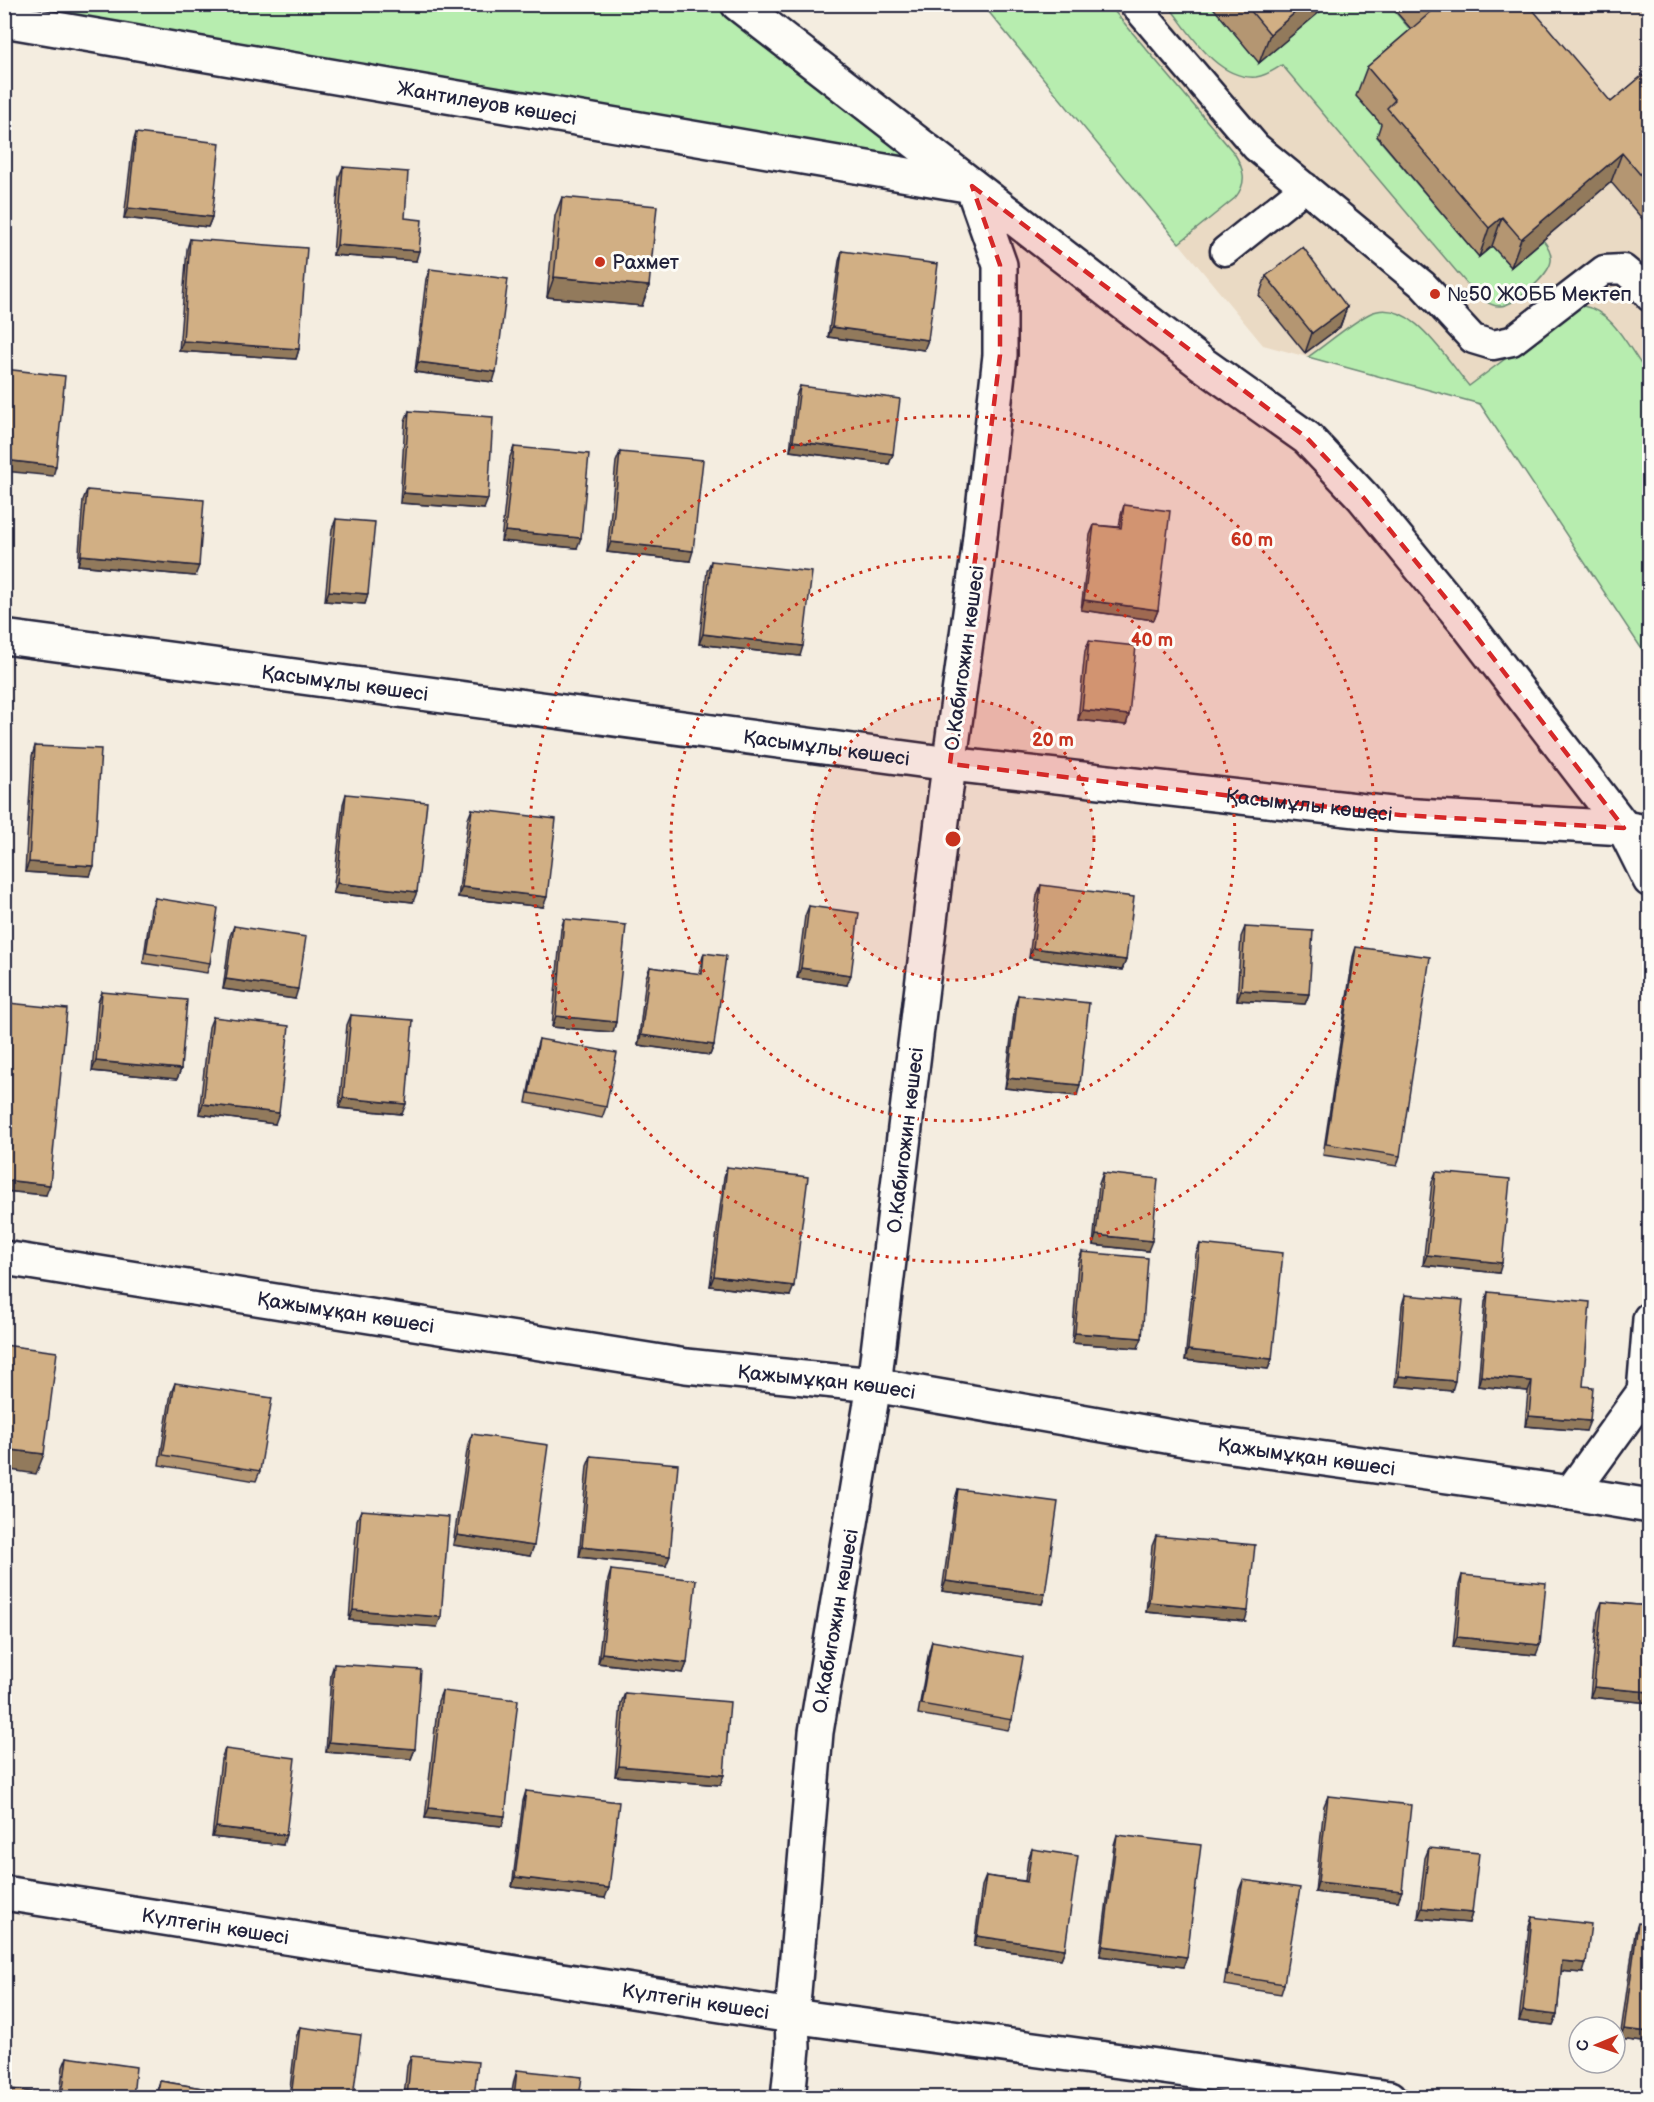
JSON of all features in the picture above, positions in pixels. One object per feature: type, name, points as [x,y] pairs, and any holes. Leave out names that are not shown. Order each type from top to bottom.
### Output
[{"type":"street","points":[[738,4],[1201,363],[1307,438],[1363,497],[1637,831],[1650,880]]},
{"type":"street","name":"Жантилеуов көшесі","points":[[4,20],[972,186]]},
{"type":"street","name":"О.Кабигожин көшесі","points":[[788,2097],[794,2048],[792,2016],[816,1732],[874,1385],[978,554],[1000,355],[1000,265],[972,186]]},
{"type":"street","name":"Қасымұлы көшесі","points":[[4,637],[950,764],[1400,815],[1637,831]]},
{"type":"street","name":"Қажымұқан көшесі","points":[[4,1258],[687,1366],[874,1385],[1195,1441],[1650,1506]]},
{"type":"street","points":[[1571,1493],[1647,1401],[1650,1319]]},
{"type":"street","name":"Күлтегін көшесі","points":[[4,1893],[792,2016],[1390,2097]]},
{"type":"lane","points":[[1134,4],[1256,147],[1423,285],[1473,339],[1493,345],[1512,341],[1604,270],[1623,269],[1650,297]]},
{"type":"lane","points":[[1225,251],[1305,187]]},
{"type":"highlighted area","points":[[972,186],[1307,438],[1363,497],[1467,624],[1624,828],[1400,815],[950,764],[1000,355],[1000,265]]},
{"type":"shaded area","name":"№50 ЖОББ Мектеп","points":[[983,5],[1649,5],[1649,660],[1480,404],[1263,345]]},
{"type":"green space","points":[[4,5],[738,5],[972,186]]},
{"type":"green space","points":[[983,5],[1109,5],[1234,153],[1243,176],[1242,186],[1235,198],[1179,243]]},
{"type":"green space","points":[[1168,5],[1389,5],[1420,41],[1385,129],[1377,137],[1479,257],[1492,246],[1511,267],[1543,240],[1551,258],[1549,267],[1530,290],[1513,302],[1499,306],[1478,297],[1282,65],[1267,74],[1256,77],[1242,76],[1228,71],[1205,52]]},
{"type":"green space","points":[[1583,306],[1593,309],[1611,322],[1643,367],[1649,363],[1649,660],[1480,404],[1308,357],[1361,318],[1384,310],[1398,313],[1426,333],[1469,386],[1570,310]]},
{"type":"building","points":[[1245,4],[1305,4],[1270,34]]},
{"type":"building","points":[[1424,4],[1498,4],[1503,10],[1510,4],[1528,4],[1611,102],[1650,69],[1650,186],[1622,153],[1521,239],[1502,217],[1489,228],[1387,108],[1395,100],[1367,67],[1431,12]]},
{"type":"building","points":[[4,111],[10,112],[4,163]]},
{"type":"building","points":[[136,133],[220,143],[212,217],[128,208]]},
{"type":"building","points":[[343,167],[408,172],[405,218],[422,220],[419,251],[337,245]]},
{"type":"building","points":[[562,197],[657,206],[649,286],[554,277]]},
{"type":"building","points":[[190,239],[307,248],[299,349],[183,341]]},
{"type":"building","points":[[1303,247],[1347,307],[1312,333],[1266,276]]},
{"type":"building","points":[[842,251],[938,264],[928,340],[832,327]]},
{"type":"building","points":[[430,269],[508,279],[496,372],[418,362]]},
{"type":"building","points":[[4,369],[65,376],[56,466],[4,460]]},
{"type":"building","points":[[800,386],[900,399],[893,454],[793,441]]},
{"type":"building","points":[[409,411],[493,417],[488,499],[403,493]]},
{"type":"building","points":[[514,447],[589,454],[581,538],[505,531]]},
{"type":"building","points":[[620,452],[703,460],[693,551],[611,542]]},
{"type":"building","points":[[87,490],[204,500],[199,566],[81,555]]},
{"type":"building","points":[[1124,505],[1170,511],[1158,610],[1084,600],[1094,525],[1121,528]]},
{"type":"building","points":[[336,519],[375,522],[368,594],[329,591]]},
{"type":"building","points":[[711,561],[812,572],[803,646],[703,634]]},
{"type":"building","points":[[1089,641],[1136,646],[1129,715],[1082,710]]},
{"type":"building","points":[[35,746],[101,749],[94,866],[29,862]]},
{"type":"building","points":[[346,794],[427,802],[417,892],[337,883]]},
{"type":"building","points":[[472,809],[556,819],[547,897],[462,887]]},
{"type":"building","points":[[1041,885],[1134,897],[1126,960],[1033,948]]},
{"type":"building","points":[[155,898],[218,908],[210,963],[146,953]]},
{"type":"building","points":[[809,906],[859,913],[851,975],[801,968]]},
{"type":"building","points":[[564,919],[626,925],[616,1022],[556,1016]]},
{"type":"building","points":[[234,926],[306,937],[298,989],[226,979]]},
{"type":"building","points":[[1245,927],[1313,931],[1309,994],[1241,990]]},
{"type":"building","points":[[1356,947],[1430,957],[1400,1156],[1326,1144]]},
{"type":"building","points":[[704,953],[726,956],[714,1045],[641,1035],[650,967],[702,974]]},
{"type":"building","points":[[102,992],[187,1000],[181,1069],[96,1061]]},
{"type":"building","points":[[1018,995],[1089,1003],[1080,1085],[1008,1078]]},
{"type":"building","points":[[8,1003],[67,1009],[50,1185],[4,1180],[4,1034]]},
{"type":"building","points":[[351,1015],[413,1020],[406,1104],[343,1098]]},
{"type":"building","points":[[213,1017],[289,1026],[279,1113],[203,1104]]},
{"type":"building","points":[[539,1039],[617,1053],[606,1107],[529,1093]]},
{"type":"building","points":[[727,1167],[808,1177],[794,1286],[714,1276]]},
{"type":"building","points":[[1436,1172],[1510,1179],[1502,1263],[1427,1255]]},
{"type":"building","points":[[1103,1173],[1158,1179],[1152,1241],[1096,1235]]},
{"type":"building","points":[[1200,1244],[1283,1253],[1272,1359],[1188,1350]]},
{"type":"building","points":[[1082,1252],[1148,1258],[1142,1338],[1075,1333]]},
{"type":"building","points":[[1488,1292],[1590,1302],[1583,1386],[1593,1387],[1590,1421],[1529,1416],[1532,1381],[1481,1376]]},
{"type":"building","points":[[1405,1295],[1463,1300],[1455,1381],[1399,1376]]},
{"type":"building","points":[[4,1345],[57,1352],[44,1454],[4,1449]]},
{"type":"building","points":[[175,1383],[272,1398],[260,1471],[163,1455]]},
{"type":"building","points":[[472,1434],[548,1445],[534,1546],[457,1535]]},
{"type":"building","points":[[591,1456],[678,1464],[670,1556],[582,1547]]},
{"type":"building","points":[[958,1489],[1058,1502],[1045,1594],[946,1581]]},
{"type":"building","points":[[361,1510],[449,1517],[441,1617],[353,1610]]},
{"type":"building","points":[[1156,1536],[1255,1545],[1248,1611],[1149,1602]]},
{"type":"building","points":[[611,1570],[696,1580],[687,1663],[602,1653]]},
{"type":"building","points":[[1462,1575],[1546,1583],[1540,1645],[1457,1637]]},
{"type":"building","points":[[1602,1602],[1650,1606],[1650,1692],[1594,1687]]},
{"type":"building","points":[[932,1641],[1023,1657],[1012,1720],[921,1704]]},
{"type":"building","points":[[334,1664],[421,1670],[415,1749],[329,1742]]},
{"type":"building","points":[[442,1691],[518,1700],[505,1816],[429,1808]]},
{"type":"building","points":[[625,1693],[730,1702],[724,1775],[619,1766]]},
{"type":"building","points":[[225,1749],[295,1758],[286,1835],[216,1827]]},
{"type":"building","points":[[526,1791],[619,1802],[609,1888],[515,1877]]},
{"type":"building","points":[[1328,1796],[1411,1805],[1402,1891],[1318,1882]]},
{"type":"building","points":[[1117,1835],[1201,1845],[1187,1957],[1103,1946]]},
{"type":"building","points":[[1429,1848],[1479,1853],[1472,1913],[1422,1908]]},
{"type":"building","points":[[1032,1849],[1078,1856],[1065,1949],[977,1936],[986,1876],[1027,1882]]},
{"type":"building","points":[[1243,1880],[1300,1888],[1284,1984],[1227,1975]]},
{"type":"building","points":[[1532,1917],[1591,1924],[1586,1963],[1562,1961],[1557,2015],[1523,2011]]},
{"type":"building","points":[[1638,1923],[1650,1925],[1650,2032],[1627,2029],[1626,2015]]},
{"type":"building","points":[[300,2027],[361,2035],[353,2097],[291,2097]]},
{"type":"building","points":[[411,2056],[478,2062],[474,2097],[407,2097]]},
{"type":"building","points":[[67,2057],[136,2067],[133,2097],[62,2097]]},
{"type":"building","points":[[517,2070],[582,2077],[579,2097],[514,2097]]},
{"type":"building","points":[[160,2081],[256,2097],[157,2097]]},
{"type":"building","points":[[4,2088],[40,2093],[40,2097],[4,2097]]},
{"type":"building","points":[[613,2089],[679,2092],[678,2097],[612,2097]]},
{"type":"place","name":"Рахмет","points":[[600,262]]},
{"type":"place","name":"№50 ЖОББ Мектеп","points":[[1435,294]]}]
